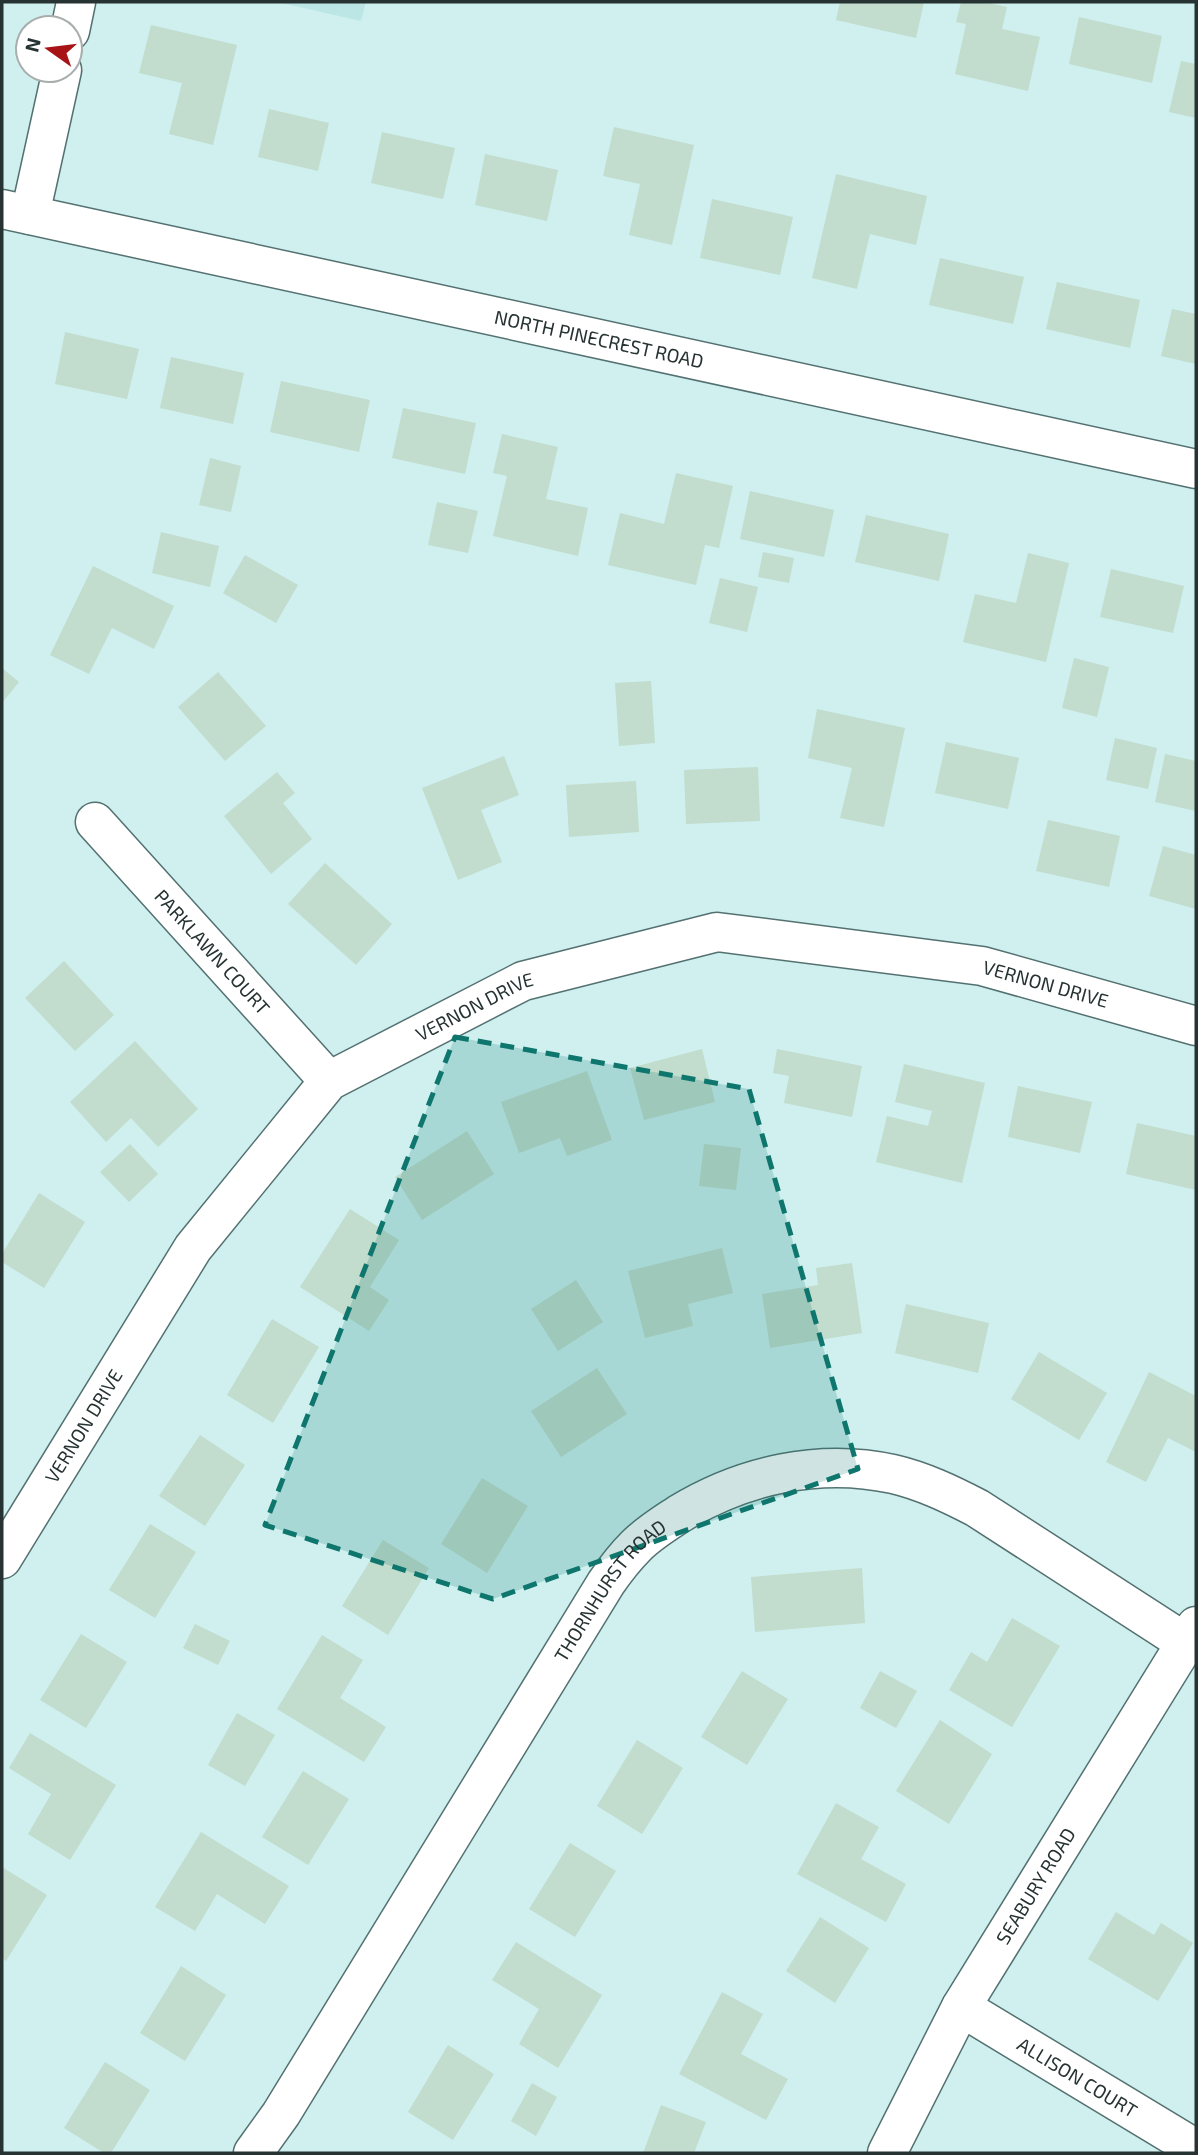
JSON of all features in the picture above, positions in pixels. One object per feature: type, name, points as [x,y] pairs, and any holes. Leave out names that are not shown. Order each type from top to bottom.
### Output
[{"type":"street","points":[[16,212],[57,84]]},
{"type":"street","name":"NORTH PINECREST ROAD","points":[[16,212],[1196,469]]},
{"type":"street","name":"PARKLAWN COURT","points":[[95,822],[329,1081]]},
{"type":"street","name":"VERNON DRIVE","points":[[2,1559],[193,1248],[329,1081],[523,981],[717,932],[982,966],[1196,1026]]},
{"type":"street","name":"THORNHURST ROAD","points":[[253,2153],[281,2114],[606,1583],[636,1546],[656,1529],[688,1509],[722,1491],[785,1472],[827,1468],[868,1470],[895,1475],[949,1494],[977,1508],[1191,1634]]},
{"type":"street","name":"SEABURY ROAD","points":[[887,2153],[961,2007],[1191,1634]]},
{"type":"street","name":"ALLISON COURT","points":[[961,2007],[1196,2149]]},
{"type":"highlighted area","points":[[455,1037],[749,1089],[858,1469],[493,1599],[265,1525]]},
{"type":"shaded area","points":[[277,2],[366,2],[361,21]]},
{"type":"building","points":[[840,2],[924,2],[916,38],[836,20]]},
{"type":"building","points":[[961,2],[985,2],[1007,7],[1002,29],[1040,37],[1028,91],[955,74],[966,24],[956,22]]},
{"type":"building","points":[[1079,17],[1162,36],[1152,83],[1069,64]]},
{"type":"building","points":[[151,25],[237,45],[213,145],[169,134],[182,83],[139,73]]},
{"type":"building","points":[[1181,61],[1196,64],[1196,118],[1169,112]]},
{"type":"building","points":[[269,109],[329,123],[318,171],[258,157]]},
{"type":"building","points":[[614,127],[694,145],[672,245],[629,235],[640,184],[603,176]]},
{"type":"building","points":[[382,132],[455,148],[443,199],[371,183]]},
{"type":"building","points":[[485,154],[558,170],[547,221],[475,205]]},
{"type":"building","points":[[836,174],[927,196],[916,245],[870,234],[857,289],[812,278]]},
{"type":"building","points":[[712,199],[793,217],[780,275],[700,258]]},
{"type":"building","points":[[940,258],[1024,277],[1013,324],[929,305]]},
{"type":"building","points":[[1057,282],[1140,300],[1130,348],[1046,329]]},
{"type":"building","points":[[1172,309],[1196,314],[1196,364],[1161,356]]},
{"type":"building","points":[[65,332],[139,349],[127,399],[55,384]]},
{"type":"building","points":[[171,357],[244,373],[233,424],[160,408]]},
{"type":"building","points":[[281,381],[370,400],[359,452],[270,432]]},
{"type":"building","points":[[403,408],[476,423],[465,474],[392,458]]},
{"type":"building","points":[[502,434],[558,447],[546,499],[588,508],[578,556],[493,536],[507,476],[493,473]]},
{"type":"building","points":[[210,458],[241,466],[231,512],[199,505]]},
{"type":"building","points":[[676,473],[733,486],[719,548],[705,545],[696,585],[608,565],[620,513],[664,524]]},
{"type":"building","points":[[750,491],[834,510],[824,557],[740,539]]},
{"type":"building","points":[[437,502],[478,511],[468,553],[428,545]]},
{"type":"building","points":[[866,515],[949,534],[939,581],[855,562]]},
{"type":"building","points":[[161,532],[219,546],[210,587],[152,573]]},
{"type":"building","points":[[763,552],[794,558],[789,583],[758,577]]},
{"type":"building","points":[[1028,553],[1069,563],[1046,662],[963,642],[975,594],[1016,603]]},
{"type":"building","points":[[245,555],[298,585],[276,623],[223,593]]},
{"type":"building","points":[[93,566],[174,606],[154,649],[112,628],[89,674],[50,655]]},
{"type":"building","points":[[1111,569],[1184,586],[1173,633],[1100,617]]},
{"type":"building","points":[[720,578],[758,587],[747,632],[709,623]]},
{"type":"building","points":[[1074,658],[1109,667],[1097,717],[1062,708]]},
{"type":"building","points":[[2,668],[19,682],[2,703]]},
{"type":"building","points":[[218,672],[266,726],[225,761],[178,707]]},
{"type":"building","points":[[651,681],[655,743],[619,746],[615,683]]},
{"type":"building","points":[[817,709],[905,728],[884,827],[840,818],[852,768],[808,758]]},
{"type":"building","points":[[1115,738],[1157,748],[1148,789],[1106,780]]},
{"type":"building","points":[[946,742],[1019,758],[1008,809],[935,793]]},
{"type":"building","points":[[1165,754],[1196,761],[1196,811],[1155,802]]},
{"type":"building","points":[[504,756],[519,795],[481,810],[502,862],[458,880],[422,788]]},
{"type":"building","points":[[758,767],[760,821],[686,824],[684,770]]},
{"type":"building","points":[[277,772],[295,793],[283,803],[312,839],[271,874],[224,816]]},
{"type":"building","points":[[636,781],[639,832],[569,837],[566,785]]},
{"type":"building","points":[[1048,820],[1120,836],[1109,887],[1036,871]]},
{"type":"building","points":[[1163,846],[1196,855],[1196,909],[1149,896]]},
{"type":"building","points":[[325,863],[392,924],[356,965],[288,904]]},
{"type":"building","points":[[64,961],[114,1015],[75,1051],[25,998]]},
{"type":"building","points":[[135,1041],[198,1109],[158,1147],[131,1118],[106,1142],[70,1102]]},
{"type":"building","points":[[702,1049],[715,1102],[644,1120],[630,1068]]},
{"type":"building","points":[[777,1049],[862,1066],[852,1117],[784,1103],[789,1076],[773,1073]]},
{"type":"building","points":[[904,1064],[985,1083],[962,1183],[876,1162],[887,1116],[928,1126],[932,1111],[895,1102]]},
{"type":"building","points":[[587,1071],[612,1140],[567,1156],[560,1138],[519,1153],[501,1102]]},
{"type":"building","points":[[1018,1086],[1092,1102],[1080,1153],[1008,1137]]},
{"type":"building","points":[[1137,1123],[1196,1136],[1196,1190],[1126,1174]]},
{"type":"building","points":[[467,1131],[494,1174],[422,1220],[395,1177]]},
{"type":"building","points":[[130,1144],[158,1174],[129,1202],[100,1172]]},
{"type":"building","points":[[704,1144],[741,1148],[736,1190],[699,1186]]},
{"type":"building","points":[[39,1193],[85,1222],[44,1288],[2,1262],[2,1254]]},
{"type":"building","points":[[350,1209],[399,1240],[370,1287],[389,1300],[369,1331],[300,1287]]},
{"type":"building","points":[[722,1248],[733,1293],[688,1304],[693,1326],[645,1338],[628,1271]]},
{"type":"building","points":[[852,1263],[862,1333],[770,1348],[762,1294],[818,1285],[816,1268]]},
{"type":"building","points":[[576,1280],[603,1322],[558,1351],[531,1309]]},
{"type":"building","points":[[906,1304],[989,1323],[978,1373],[895,1353]]},
{"type":"building","points":[[272,1319],[319,1347],[273,1423],[227,1395]]},
{"type":"building","points":[[1039,1352],[1107,1393],[1079,1440],[1011,1399]]},
{"type":"building","points":[[597,1368],[627,1414],[561,1457],[531,1411]]},
{"type":"building","points":[[1149,1372],[1196,1396],[1196,1452],[1168,1438],[1146,1482],[1106,1462]]},
{"type":"building","points":[[200,1435],[245,1465],[205,1526],[159,1496]]},
{"type":"building","points":[[482,1478],[528,1506],[487,1573],[441,1544]]},
{"type":"building","points":[[150,1524],[196,1552],[155,1618],[109,1590]]},
{"type":"building","points":[[383,1540],[429,1568],[388,1635],[342,1606]]},
{"type":"building","points":[[862,1568],[865,1623],[755,1632],[751,1577]]},
{"type":"building","points":[[1012,1618],[1060,1646],[1012,1727],[949,1690],[971,1652],[987,1662]]},
{"type":"building","points":[[195,1624],[230,1641],[218,1665],[183,1648]]},
{"type":"building","points":[[81,1634],[127,1662],[86,1728],[40,1700]]},
{"type":"building","points":[[322,1635],[363,1660],[340,1698],[386,1727],[364,1762],[277,1709]]},
{"type":"building","points":[[742,1671],[788,1699],[747,1765],[701,1737]]},
{"type":"building","points":[[880,1671],[917,1691],[896,1728],[860,1708]]},
{"type":"building","points":[[237,1713],[275,1735],[245,1786],[208,1765]]},
{"type":"building","points":[[940,1720],[992,1754],[949,1824],[896,1791]]},
{"type":"building","points":[[30,1733],[116,1785],[70,1860],[28,1834],[51,1794],[9,1768]]},
{"type":"building","points":[[637,1740],[683,1768],[642,1834],[597,1806]]},
{"type":"building","points":[[303,1771],[349,1799],[308,1865],[262,1837]]},
{"type":"building","points":[[836,1803],[879,1827],[861,1859],[906,1884],[886,1922],[797,1874]]},
{"type":"building","points":[[201,1832],[289,1886],[265,1924],[217,1894],[195,1931],[155,1907]]},
{"type":"building","points":[[570,1843],[616,1871],[575,1937],[529,1909]]},
{"type":"building","points":[[2,1867],[47,1895],[6,1961],[2,1958]]},
{"type":"building","points":[[1116,1912],[1154,1935],[1161,1923],[1193,1943],[1158,2001],[1088,1959]]},
{"type":"building","points":[[820,1917],[869,1948],[835,2003],[786,1971]]},
{"type":"building","points":[[516,1942],[602,1995],[558,2068],[519,2044],[539,2009],[492,1980]]},
{"type":"building","points":[[181,1966],[226,1995],[185,2061],[140,2033]]},
{"type":"building","points":[[722,1992],[763,2014],[741,2054],[788,2079],[766,2120],[679,2074]]},
{"type":"building","points":[[448,2045],[494,2074],[453,2140],[408,2112]]},
{"type":"building","points":[[105,2062],[150,2090],[111,2153],[104,2153],[64,2128]]},
{"type":"building","points":[[532,2083],[557,2097],[536,2136],[511,2121]]},
{"type":"building","points":[[661,2105],[706,2122],[694,2153],[643,2153]]}]
